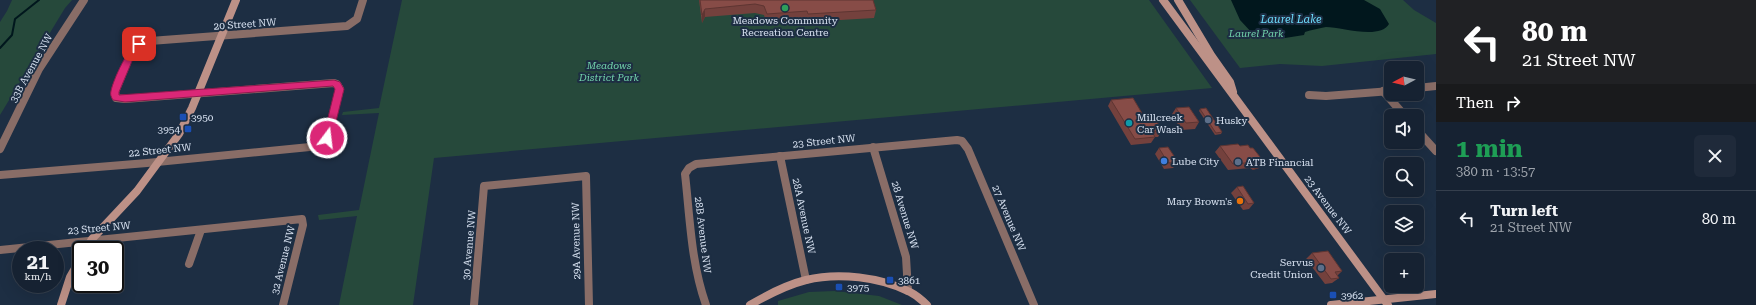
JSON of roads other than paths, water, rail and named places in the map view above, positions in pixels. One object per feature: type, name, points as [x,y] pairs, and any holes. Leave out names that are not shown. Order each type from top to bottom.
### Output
[{"type":"street","name":"33B Avenue NW","points":[[0,149],[39,69],[84,0]]},
{"type":"street","points":[[92,239],[137,191],[160,161],[184,125],[236,0]]},
{"type":"street","name":"20 Street NW","points":[[198,93],[125,99],[116,98],[115,92],[131,53],[139,44],[150,41],[345,26],[354,23],[358,18],[363,0]]},
{"type":"street","name":"23 Avenue NW","points":[[1163,0],[1222,82],[1386,302]]},
{"type":"street","name":"23 Avenue NW","points":[[1178,0],[1230,82],[1235,98]]},
{"type":"street","name":"22 Street NW","points":[[0,175],[313,147],[326,141],[340,89],[338,84],[328,82],[198,93]]},
{"type":"street","points":[[1424,87],[1436,86]]},
{"type":"street","points":[[1309,95],[1326,96],[1382,91],[1398,109]]},
{"type":"street","points":[[1424,138],[1436,151]]},
{"type":"street","name":"23 Street NW","points":[[689,168],[696,164],[962,140]]},
{"type":"street","name":"27 Avenue NW","points":[[962,140],[968,149],[1034,305]]},
{"type":"street","name":"28 Avenue NW","points":[[873,147],[906,257],[908,291]]},
{"type":"street","name":"28A Avenue NW","points":[[780,156],[806,280]]},
{"type":"street","name":"28B Avenue NW","points":[[689,168],[685,174],[696,273],[700,290],[706,305]]},
{"type":"street","name":"29A Avenue NW","points":[[484,186],[586,176],[589,305]]},
{"type":"street","name":"30 Avenue NW","points":[[474,305],[484,186]]},
{"type":"street","name":"23 Street NW","points":[[0,250],[92,239],[201,230],[299,219],[303,220]]},
{"type":"street","name":"32 Avenue NW","points":[[283,305],[303,220]]},
{"type":"street","points":[[189,264],[201,230]]},
{"type":"street","points":[[61,305],[72,274]]},
{"type":"street","points":[[750,305],[773,293],[806,280],[841,277],[875,280],[908,291],[927,305]]},
{"type":"street","points":[[1331,305],[1386,302],[1436,294]]},
{"type":"water","name":"Laurel Lake","points":[[1231,0],[1364,0],[1380,9],[1389,24],[1384,29],[1369,32],[1326,27],[1305,32],[1304,35],[1285,38],[1282,36],[1269,34],[1263,37],[1253,34],[1240,20]]},
{"type":"waterway","points":[[0,48],[12,35],[15,19],[39,0]]},
{"type":"place","name":"Meadows Community Recreation Centre","points":[[785,8]]},
{"type":"place","name":"3950","points":[[183,117]]},
{"type":"place","name":"Husky","points":[[1208,120]]},
{"type":"place","name":"Millcreek Car Wash","points":[[1129,123]]},
{"type":"place","name":"3954","points":[[188,129]]},
{"type":"place","name":"Lube City","points":[[1164,161]]},
{"type":"place","name":"ATB Financial","points":[[1238,162]]},
{"type":"place","name":"Mary Brown's","points":[[1240,201]]},
{"type":"place","name":"Servus Credit Union","points":[[1321,268]]},
{"type":"place","name":"3861","points":[[890,280]]},
{"type":"place","name":"3975","points":[[839,287]]},
{"type":"place","name":"3962","points":[[1333,295]]},
{"type":"park label","name":"Laurel Park","points":[[1256,33]]},
{"type":"park label","name":"Meadows District Park","points":[[609,70]]}]
